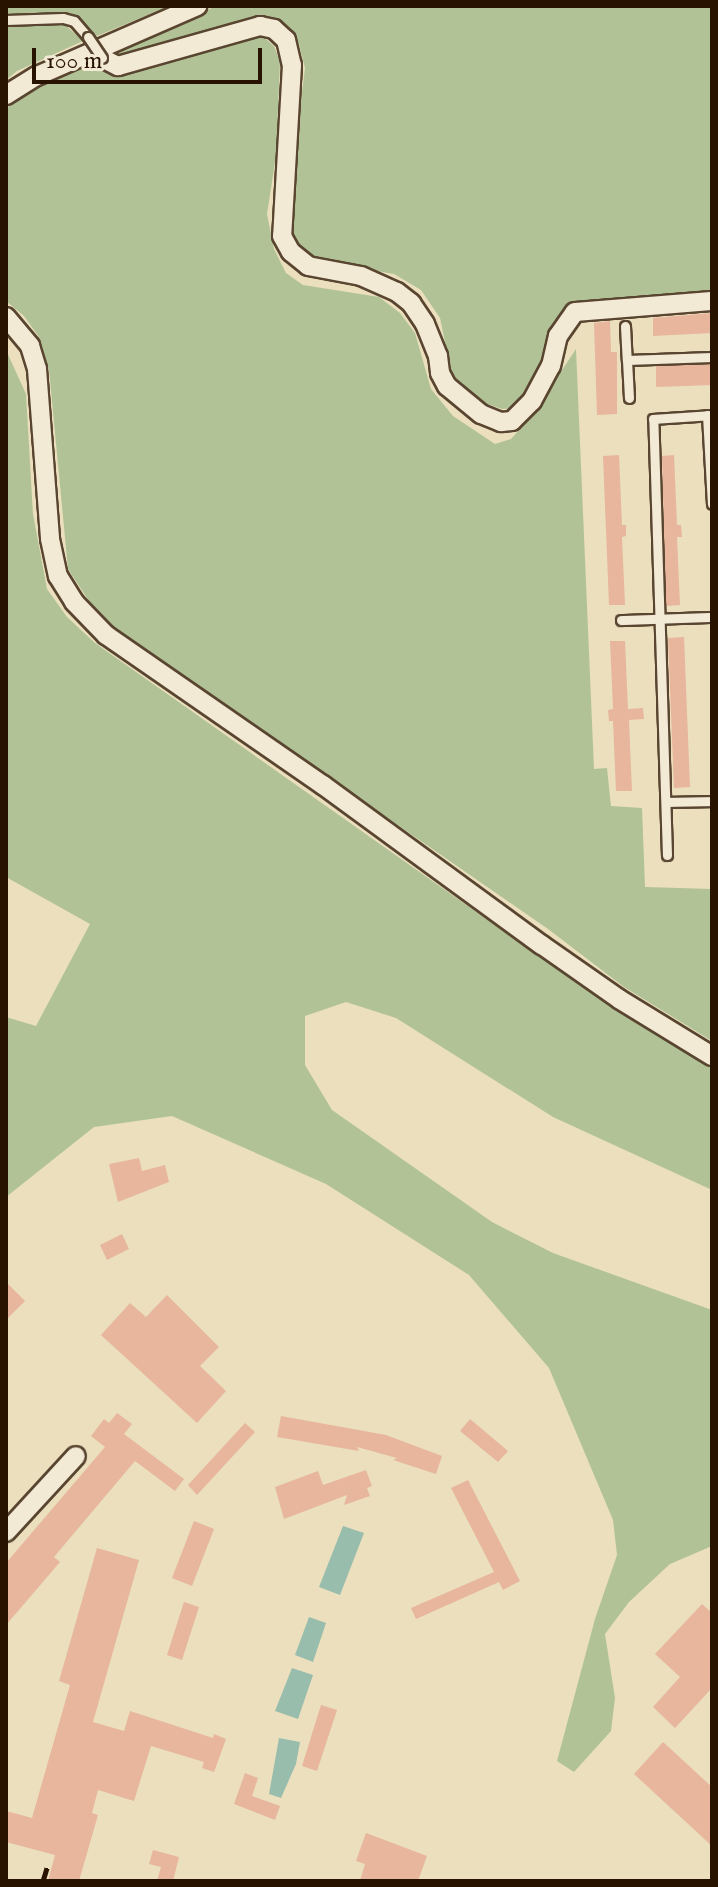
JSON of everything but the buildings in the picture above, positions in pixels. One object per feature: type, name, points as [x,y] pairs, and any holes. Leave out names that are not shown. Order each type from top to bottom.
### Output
[{"type":"street","points":[[6,95],[37,76],[197,6]]},
{"type":"street","points":[[102,58],[118,66],[260,26],[274,29],[286,40],[292,65],[282,236],[291,252],[308,266],[361,276],[404,297],[425,324],[447,386],[481,414],[501,422],[512,421],[532,401],[551,366],[558,336],[575,312],[712,301]]},
{"type":"street","points":[[6,317],[30,346],[37,369],[50,539],[58,576],[74,602],[106,635],[323,785],[619,999],[712,1056]]},
{"type":"street","points":[[6,1532],[76,1456]]},
{"type":"lane","points":[[6,20],[63,18],[74,21],[102,58]]},
{"type":"lane","points":[[625,326],[629,398]]},
{"type":"lane","points":[[627,360],[712,357]]},
{"type":"lane","points":[[667,855],[668,802],[653,419],[709,415],[712,504]]},
{"type":"lane","points":[[621,620],[712,617]]},
{"type":"lane","points":[[668,802],[712,801]]},
{"type":"shaded area","points":[[6,6],[169,6],[97,36],[72,14],[6,14]]},
{"type":"shaded area","points":[[217,6],[712,6],[712,291],[593,303],[546,363],[517,408],[502,409],[487,404],[465,390],[451,371],[440,318],[421,290],[394,274],[330,263],[307,254],[293,239],[289,225],[289,199],[305,68],[299,44],[291,34],[270,19],[253,18],[124,59],[114,55],[110,49]]},
{"type":"shaded area","points":[[62,22],[83,41],[17,71],[6,80],[6,24]]},
{"type":"shaded area","points":[[260,34],[274,46],[280,62],[276,156],[267,214],[274,249],[286,273],[303,285],[379,297],[400,313],[415,333],[431,389],[453,416],[495,444],[511,439],[530,418],[576,349],[594,769],[607,768],[611,806],[642,808],[645,887],[712,889],[712,1041],[624,987],[548,929],[119,632],[89,601],[68,569],[49,370],[39,337],[24,316],[6,301],[6,108],[67,70],[93,62],[109,71]]},
{"type":"shaded area","points":[[6,350],[26,394],[33,514],[47,589],[67,617],[95,643],[591,993],[712,1066],[712,1190],[553,1117],[396,1018],[346,1002],[305,1016],[305,1065],[332,1110],[492,1222],[553,1253],[712,1310],[712,1546],[670,1564],[629,1602],[605,1634],[615,1698],[611,1731],[574,1772],[557,1761],[595,1619],[617,1555],[613,1520],[549,1368],[469,1275],[326,1184],[172,1116],[94,1127],[6,1197],[6,1017],[36,1026],[90,924],[6,877]]},
{"type":"shaded area","points":[[343,1526],[364,1533],[340,1595],[319,1587]]},
{"type":"shaded area","points":[[309,1617],[326,1623],[313,1662],[295,1655]]},
{"type":"shaded area","points":[[292,1668],[313,1675],[298,1719],[275,1711]]},
{"type":"shaded area","points":[[279,1738],[300,1742],[296,1764],[281,1798],[269,1794]]},
{"type":"railway","points":[[43,1881],[48,1865]]}]
